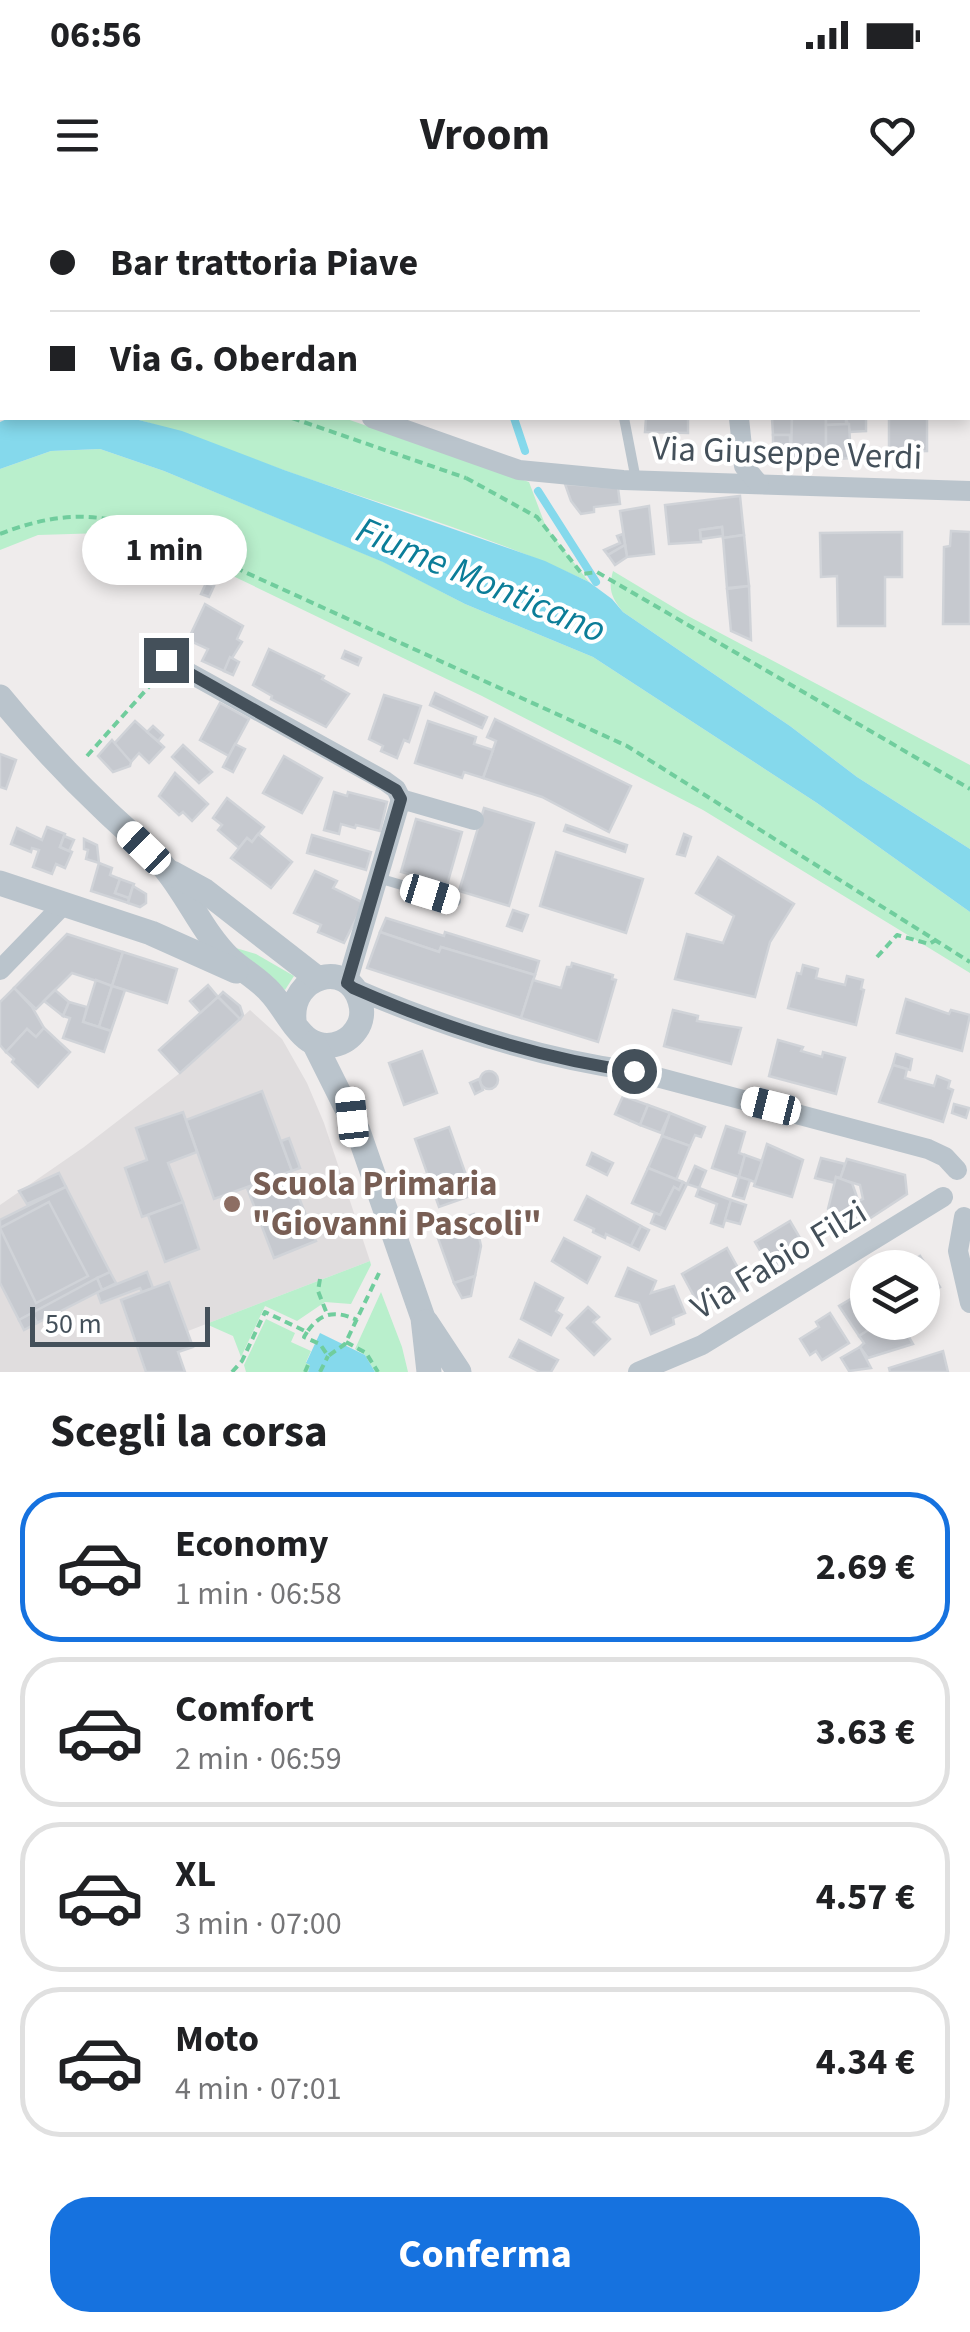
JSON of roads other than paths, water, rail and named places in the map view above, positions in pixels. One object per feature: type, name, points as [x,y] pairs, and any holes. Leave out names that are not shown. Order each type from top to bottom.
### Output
[{"type":"street","name":"Via Giuseppe Verdi","points":[[378,420],[519,470],[636,480],[970,490]]},
{"type":"street","points":[[739,420],[744,466],[759,484]]},
{"type":"street","points":[[166,660],[385,781],[401,799],[474,820]]},
{"type":"street","points":[[0,696],[60,766],[168,871],[194,915],[229,958],[267,988],[294,1020]]},
{"type":"street","points":[[352,1117],[346,1068],[362,1006],[350,985],[401,799]]},
{"type":"street","points":[[151,933],[176,924],[180,916],[182,907],[168,871]]},
{"type":"street","points":[[168,871],[206,892],[309,972]]},
{"type":"street","points":[[0,884],[151,933],[224,964],[267,988]]},
{"type":"street","points":[[0,970],[64,904]]},
{"type":"street","points":[[151,933],[252,942],[309,972],[350,985],[412,1014],[597,1066],[634,1071],[928,1148],[964,1170],[945,1181],[942,1197],[945,1204],[964,1216],[958,1252],[970,1303]]},
{"type":"street","points":[[309,972],[293,1009],[294,1020],[298,1030],[314,1043],[352,1117],[423,1318],[429,1372]]},
{"type":"street","points":[[314,1043],[332,1045],[385,1012],[412,1014]]},
{"type":"street","points":[[908,1220],[942,1197]]},
{"type":"street","name":"Via Fabio Filzi","points":[[638,1372],[702,1345],[908,1220],[964,1216]]},
{"type":"street","points":[[423,1318],[459,1372]]},
{"type":"lane","points":[[624,420],[636,480]]},
{"type":"lane","points":[[378,878],[456,902]]},
{"type":"water","name":"Fiume Monticano","points":[[139,420],[182,431],[545,561],[589,582],[623,612],[790,726],[857,777],[970,849],[970,912],[817,803],[593,657],[465,604],[383,562],[164,471],[100,449],[51,451],[0,469],[0,422]]},
{"type":"water","points":[[320,1333],[365,1355],[375,1372],[308,1372],[310,1365],[306,1363]]},
{"type":"waterway","points":[[515,420],[525,451]]},
{"type":"waterway","points":[[538,491],[596,582]]},
{"type":"place","name":"Scuola Primaria \"Giovanni Pascoli\"","points":[[232,1204]]}]
